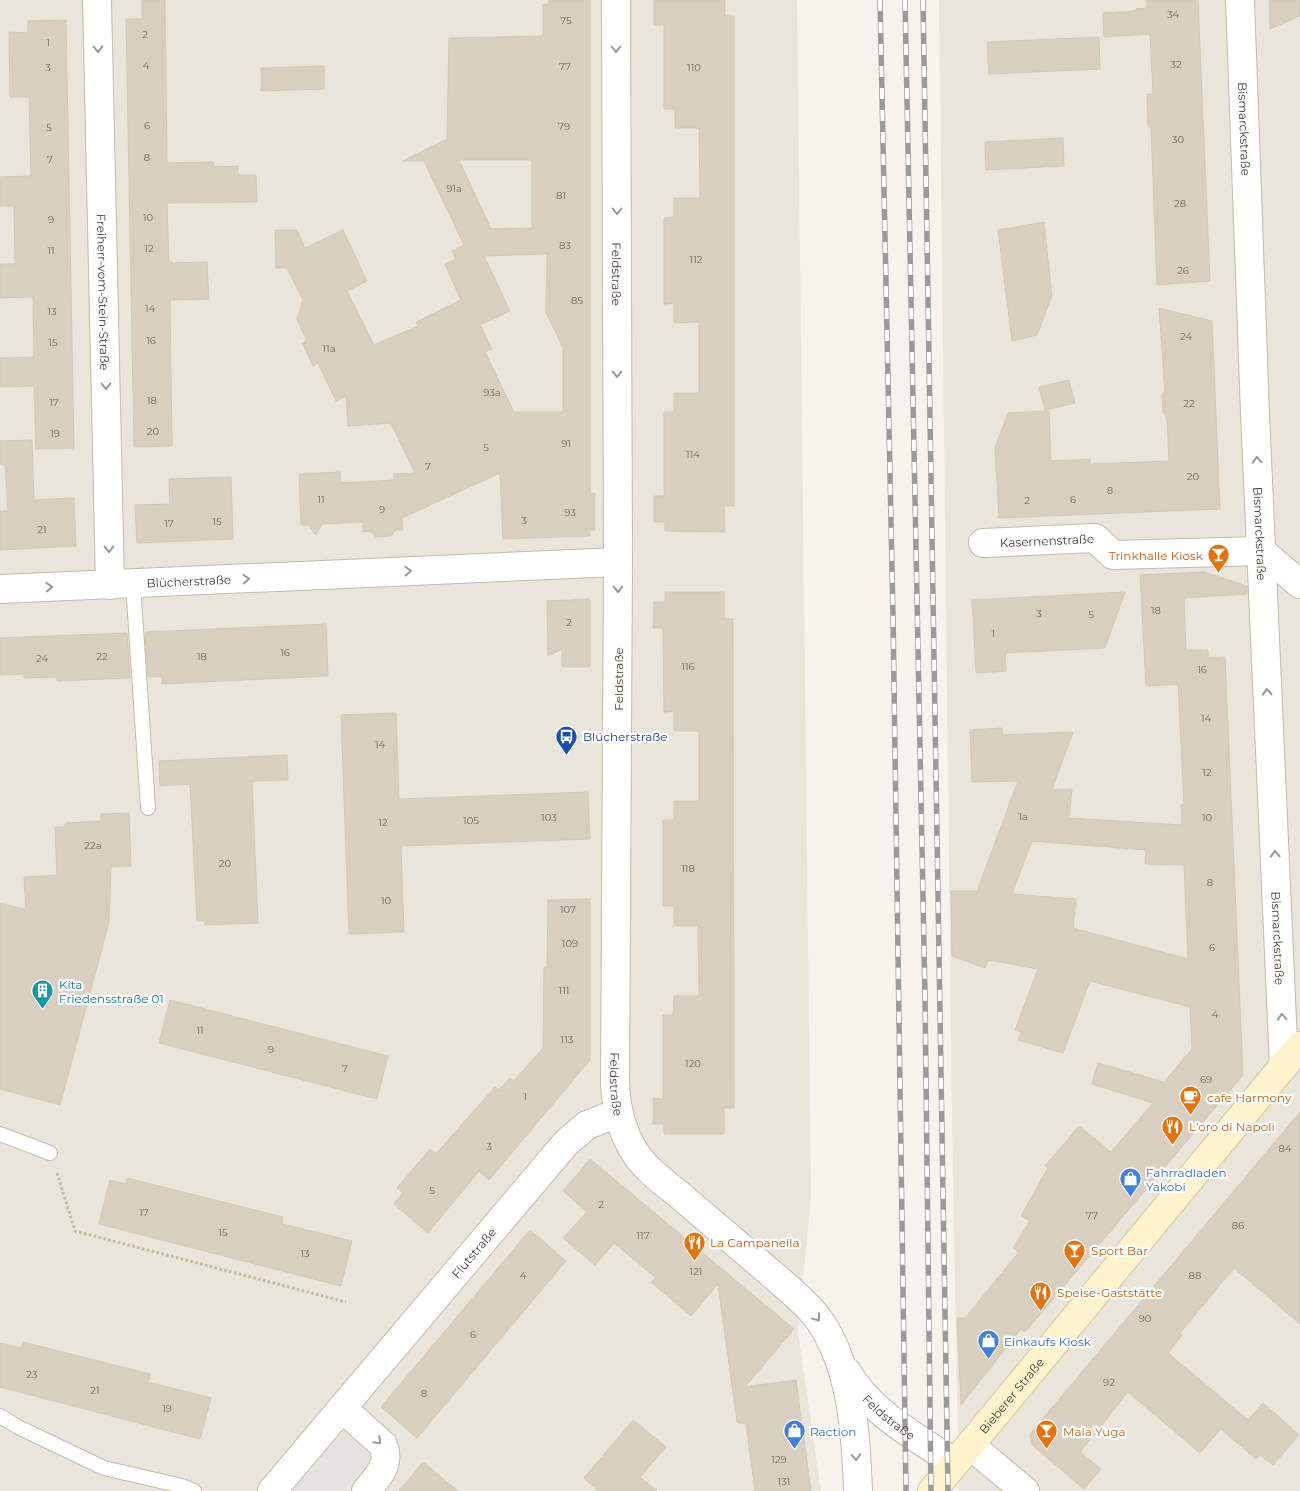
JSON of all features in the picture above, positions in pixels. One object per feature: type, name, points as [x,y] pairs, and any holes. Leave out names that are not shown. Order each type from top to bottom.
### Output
[{"type":"street","name":"Freiherr-vom-Stein-Straße","points":[[97,0],[121,584]]},
{"type":"street","name":"Feldstraße","points":[[616,0],[618,562],[615,1073],[618,1113],[628,1140],[647,1168],[786,1286],[812,1311],[824,1328],[838,1358],[855,1386],[872,1405],[962,1454],[994,1478],[1025,1491]]},
{"type":"street","name":"Bismarckstraße","points":[[1240,0],[1261,552],[1292,1056]]},
{"type":"street","name":"Kasernenstraße","points":[[983,543],[1095,538],[1113,555],[1261,552]]},
{"type":"street","points":[[1261,552],[1300,584]]},
{"type":"street","name":"Blücherstraße","points":[[0,589],[618,562]]},
{"type":"street","name":"Bieberer Straße","points":[[932,1491],[1292,1056]]},
{"type":"street","name":"Flutstraße","points":[[272,1491],[566,1143],[587,1125],[618,1113]]},
{"type":"street","name":"Feldstraße","points":[[838,1358],[852,1416],[858,1491]]},
{"type":"street","points":[[342,1408],[383,1444],[386,1452],[386,1463],[383,1471],[366,1491]]},
{"type":"lane","points":[[121,584],[148,808]]},
{"type":"lane","points":[[0,1134],[50,1153]]},
{"type":"lane","points":[[0,1416],[18,1428],[104,1468],[182,1486],[194,1491]]},
{"type":"path","points":[[50,1153],[75,1231],[346,1302]]},
{"type":"shaded area","points":[[0,0],[797,0],[811,1197],[798,1332],[821,1491],[0,1491]]},
{"type":"shaded area","points":[[939,0],[1300,0],[1300,1491],[959,1491],[952,1123]]},
{"type":"shaded area","points":[[342,1436],[354,1439],[368,1455],[366,1465],[344,1491],[292,1491],[332,1442]]},
{"type":"building","points":[[142,0],[165,0],[167,163],[213,162],[214,167],[238,166],[238,175],[256,175],[257,202],[167,203],[169,263],[207,262],[209,299],[170,300],[172,446],[134,447],[126,19],[142,19]]},
{"type":"building","points":[[549,0],[590,0],[590,494],[595,493],[595,530],[590,530],[590,536],[503,539],[500,473],[402,518],[403,530],[395,530],[391,536],[376,537],[370,531],[363,532],[363,522],[322,524],[316,535],[308,525],[301,525],[299,474],[340,472],[341,483],[394,480],[394,474],[415,473],[391,423],[348,426],[346,396],[336,401],[318,363],[313,366],[302,343],[307,341],[297,319],[303,300],[287,268],[276,268],[275,230],[297,230],[305,248],[343,230],[367,281],[347,291],[374,345],[418,326],[416,322],[461,300],[445,264],[456,259],[452,251],[464,245],[424,161],[403,161],[447,139],[449,38],[543,36],[543,5],[549,4]],"holes":[[[459,160],[532,160],[532,228],[491,229]],[[547,254],[546,312],[563,348],[563,412],[514,412],[485,352],[492,349],[480,325],[510,311],[484,256]]]},
{"type":"building","points":[[654,0],[725,0],[725,16],[734,16],[734,506],[724,506],[725,532],[665,531],[665,522],[654,522],[654,496],[664,496],[664,412],[674,412],[674,393],[699,393],[699,322],[674,323],[674,303],[664,304],[664,218],[674,217],[674,198],[700,198],[699,128],[675,128],[675,109],[664,109],[664,25],[654,25]]},
{"type":"building","points":[[1146,0],[1198,0],[1210,281],[1157,285],[1151,127],[1148,127],[1147,94],[1153,94],[1150,34],[1104,37],[1103,13],[1136,11],[1136,9],[1147,8]]},
{"type":"building","points":[[1269,0],[1300,0],[1300,16],[1270,29]]},
{"type":"building","points":[[66,20],[74,448],[36,449],[34,386],[0,387],[0,358],[34,357],[33,297],[0,298],[0,264],[15,264],[14,206],[0,206],[0,177],[31,176],[29,97],[10,97],[9,32],[28,33],[28,21]]},
{"type":"building","points":[[1099,37],[1100,69],[989,74],[987,42]]},
{"type":"building","points":[[324,66],[324,89],[261,91],[261,68]]},
{"type":"building","points":[[1063,138],[1064,166],[986,170],[985,142]]},
{"type":"building","points":[[1044,222],[1052,296],[1037,335],[1012,341],[998,230]]},
{"type":"building","points":[[1159,308],[1212,321],[1220,509],[999,518],[995,448],[1008,413],[1049,411],[1051,461],[1090,459],[1090,464],[1169,461],[1167,418],[1163,413],[1162,394],[1165,391]]},
{"type":"building","points":[[1069,380],[1075,403],[1045,410],[1039,387]]},
{"type":"building","points":[[32,440],[34,500],[74,498],[76,546],[0,550],[0,511],[8,511],[5,464],[0,464],[0,441]]},
{"type":"building","points":[[231,477],[233,539],[137,543],[135,505],[170,504],[169,479]]},
{"type":"building","points":[[1204,572],[1247,586],[1247,594],[1184,598],[1186,650],[1208,650],[1208,658],[1225,657],[1243,1075],[1025,1332],[1021,1329],[961,1405],[957,1318],[965,1318],[1019,1252],[1013,1248],[1030,1221],[1021,1216],[1048,1168],[1045,1166],[1079,1126],[1111,1152],[1153,1103],[1092,1084],[1098,1063],[1164,1082],[1192,1049],[1190,1007],[1090,981],[1063,1053],[1018,1040],[1021,1032],[1015,1030],[1038,969],[988,960],[985,968],[952,956],[951,891],[977,891],[1018,781],[972,782],[970,730],[1002,728],[1003,735],[1073,732],[1052,790],[1072,789],[1069,818],[1182,825],[1181,805],[1184,805],[1178,684],[1146,686],[1140,575]],"holes":[[[1032,841],[1146,850],[1145,864],[1184,865],[1188,959],[1073,928],[1076,899],[1012,894]]]},
{"type":"building","points":[[665,592],[724,592],[724,619],[733,619],[734,1108],[724,1108],[724,1134],[664,1134],[664,1124],[653,1124],[653,1098],[663,1099],[663,1015],[673,1015],[674,996],[699,996],[698,926],[674,926],[674,906],[663,906],[663,820],[674,820],[674,801],[699,801],[699,731],[674,731],[674,711],[664,712],[663,628],[653,628],[654,602],[665,602]]},
{"type":"building","points":[[1125,592],[1105,648],[1005,653],[1006,671],[976,673],[972,600]]},
{"type":"building","points":[[590,599],[590,667],[562,667],[562,649],[548,656],[547,601]]},
{"type":"building","points":[[326,624],[328,676],[162,684],[162,676],[148,677],[145,632]]},
{"type":"building","points":[[127,633],[130,678],[57,681],[57,677],[24,678],[24,674],[0,675],[0,638]]},
{"type":"building","points":[[396,713],[399,799],[588,792],[590,839],[401,846],[404,932],[349,934],[341,715]]},
{"type":"building","points":[[287,755],[288,780],[252,781],[258,923],[205,925],[205,921],[197,921],[190,784],[160,786],[159,761]]},
{"type":"building","name":"Kita Friedensstraße 01","points":[[129,813],[131,866],[111,867],[109,922],[60,1105],[0,1089],[0,903],[26,910],[24,877],[57,875],[55,827],[65,827],[65,823],[101,821],[101,814]]},
{"type":"building","points":[[590,899],[590,1060],[489,1180],[479,1171],[428,1233],[394,1204],[403,1193],[397,1188],[430,1149],[436,1154],[495,1087],[499,1090],[510,1078],[514,1081],[543,1048],[544,967],[547,967],[548,900]]},
{"type":"building","points":[[170,1000],[388,1056],[377,1099],[159,1043]]},
{"type":"building","points":[[1300,1112],[1300,1324],[1234,1268],[1180,1333],[1182,1335],[1168,1353],[1248,1420],[1263,1403],[1299,1435],[1273,1465],[1260,1455],[1256,1459],[1221,1429],[1200,1453],[1128,1392],[1080,1452],[1101,1469],[1084,1489],[1032,1445],[1030,1434]]},
{"type":"building","points":[[590,1159],[794,1329],[745,1387],[796,1380],[811,1491],[755,1491],[746,1424],[737,1422],[718,1284],[691,1316],[651,1282],[656,1278],[614,1243],[595,1265],[563,1238],[587,1212],[563,1191]]},
{"type":"building","points":[[127,1178],[283,1217],[282,1224],[352,1241],[341,1286],[99,1224],[110,1180],[126,1184]]},
{"type":"building","points":[[530,1230],[566,1261],[417,1438],[381,1407]]},
{"type":"building","points":[[23,1342],[150,1374],[148,1382],[211,1398],[200,1439],[0,1387],[0,1343],[21,1348]]},
{"type":"building","points":[[633,1420],[666,1447],[640,1477],[657,1491],[599,1491],[584,1478]]},
{"type":"building","points":[[423,1462],[458,1491],[399,1491]]},
{"type":"railway","points":[[880,0],[893,616],[906,1491]]},
{"type":"railway","points":[[905,0],[925,997],[931,1491]]},
{"type":"railway","points":[[923,0],[948,1491]]},
{"type":"place","name":"Trinkhalle Kiosk","points":[[1219,574]]},
{"type":"place","name":"Blücherstraße","points":[[567,755]]},
{"type":"place","name":"Kita Friedensstraße 01","points":[[43,1010]]},
{"type":"place","name":"cafe Harmony","points":[[1191,1116]]},
{"type":"place","name":"L'oro di Napoli","points":[[1173,1145]]},
{"type":"place","name":"Fahrradladen Yakobi","points":[[1130,1198]]},
{"type":"place","name":"La Campanella","points":[[694,1261]]},
{"type":"place","name":"Sport Bar","points":[[1075,1269]]},
{"type":"place","name":"Speise-Gaststätte","points":[[1041,1311]]},
{"type":"place","name":"Einkaufs Kiosk","points":[[988,1360]]},
{"type":"place","name":"Raction","points":[[794,1450]]},
{"type":"place","name":"Mala Yuga","points":[[1047,1450]]}]
